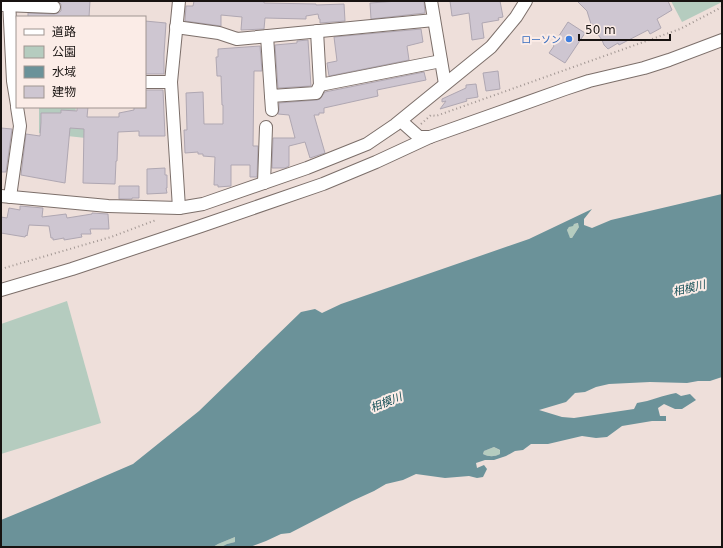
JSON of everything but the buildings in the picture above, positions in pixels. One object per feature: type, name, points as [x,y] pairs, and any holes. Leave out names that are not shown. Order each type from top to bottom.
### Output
[{"type":"street","points":[[179,1],[171,82],[179,208]]},
{"type":"street","points":[[431,1],[445,84]]},
{"type":"street","points":[[17,108],[20,126],[5,197],[108,206],[179,208],[203,204],[307,168],[367,144],[395,125],[491,47],[516,17],[526,1]]},
{"type":"street","points":[[16,94],[6,4],[54,7]]},
{"type":"street","points":[[176,27],[219,34],[237,39],[434,20]]},
{"type":"street","points":[[272,96],[316,93],[320,85],[317,31]]},
{"type":"street","points":[[267,36],[272,110]]},
{"type":"street","points":[[1,290],[158,241],[323,184],[430,137],[589,81],[644,68],[722,40]]},
{"type":"street","points":[[320,85],[441,61]]},
{"type":"street","points":[[146,82],[171,82]]},
{"type":"street","points":[[400,121],[419,137],[430,137]]},
{"type":"street","points":[[262,134],[264,183]]},
{"type":"path","points":[[413,131],[431,115],[436,116],[675,31],[722,7]]},
{"type":"path","points":[[1,270],[111,237],[160,218]]},
{"type":"green space","points":[[671,1],[722,1],[722,2],[682,22]]},
{"type":"green space","points":[[39,108],[76,108],[75,116],[88,118],[86,138],[39,133]]},
{"type":"green space","points":[[579,223],[579,227],[570,239],[567,230],[572,225]]},
{"type":"green space","points":[[67,301],[101,423],[1,454],[1,324]]},
{"type":"green space","points":[[494,447],[501,451],[500,454],[496,456],[487,456],[483,454],[484,451]]},
{"type":"green space","points":[[235,537],[235,542],[221,547],[213,547],[218,544]]},
{"type":"water","name":"相模川","points":[[722,194],[722,377],[710,381],[687,383],[650,382],[609,384],[596,387],[585,392],[575,393],[566,402],[539,410],[562,417],[574,418],[634,409],[637,403],[676,393],[681,396],[690,394],[696,400],[682,409],[675,409],[664,404],[658,408],[660,416],[666,416],[666,421],[652,421],[622,426],[607,437],[596,438],[582,436],[548,444],[531,444],[523,450],[515,451],[506,456],[476,463],[477,468],[484,465],[487,469],[483,477],[477,478],[469,476],[445,478],[416,474],[403,480],[386,484],[290,533],[281,534],[250,547],[221,547],[235,542],[235,537],[213,547],[1,547],[1,520],[133,464],[199,411],[301,312],[315,309],[322,313],[341,304],[529,239],[592,209],[584,219],[584,225],[592,228],[611,220]],"holes":[[[578,223],[579,227],[572,238],[570,238],[567,230],[569,227]],[[494,447],[500,450],[500,454],[496,456],[487,456],[483,454],[484,451]]]},
{"type":"place","name":"ローソン","points":[[569,39]]}]
